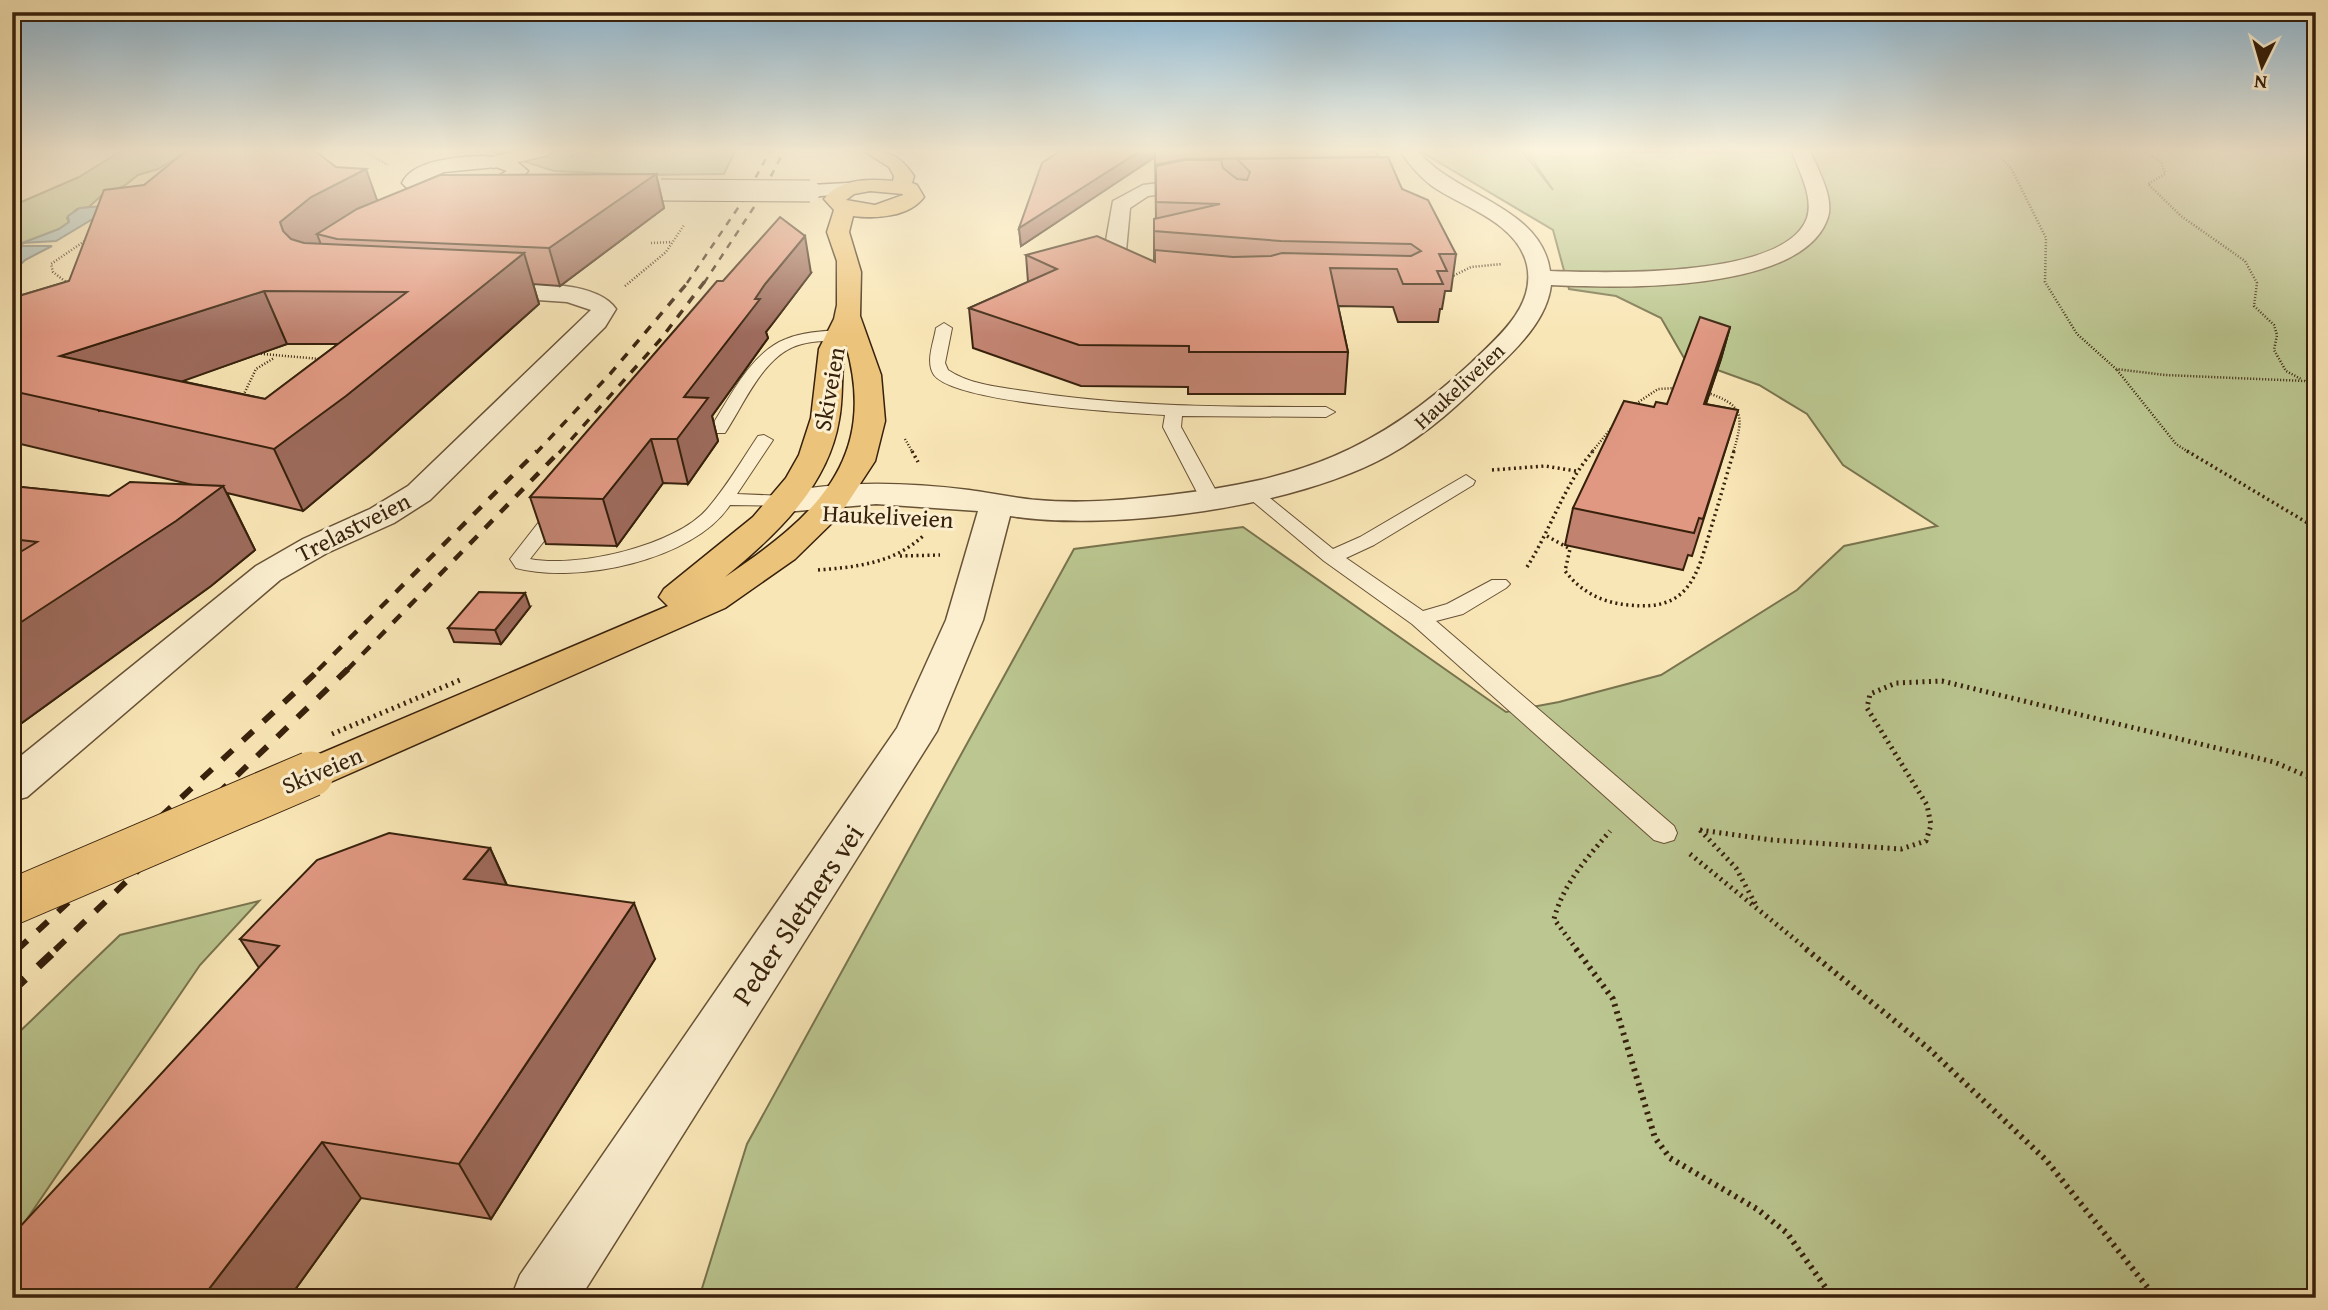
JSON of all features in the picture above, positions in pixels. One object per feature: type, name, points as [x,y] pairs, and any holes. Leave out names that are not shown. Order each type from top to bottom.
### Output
[{"type":"main road","name":"Skiveien","points":[[631,634],[727,558],[785,502],[807,471],[820,442],[827,412],[832,348],[847,329],[846,245],[838,232],[841,212]]},
{"type":"main road","points":[[846,245],[884,212]]},
{"type":"main road","name":"Skiveien","points":[[12,902],[526,684],[631,634],[712,600],[740,584],[783,550],[829,505],[858,464],[868,435],[867,381],[862,344],[847,329]]},
{"type":"street","points":[[1118,212],[1115,248],[1118,257],[1144,273],[1175,280]]},
{"type":"street","points":[[1486,212],[1520,236],[1538,263],[1539,276],[1614,280],[1731,269],[1777,255],[1808,234],[1817,220],[1816,212]]},
{"type":"street","name":"Haukeliveien","points":[[785,502],[829,505],[930,522],[1009,510],[1123,508],[1211,500],[1253,494],[1301,481],[1357,461],[1416,428],[1461,390],[1527,319],[1537,296],[1539,276]]},
{"type":"street","points":[[460,290],[559,295],[593,300]]},
{"type":"street","name":"Trelastveien","points":[[12,786],[257,581],[284,562],[382,516],[419,493],[596,322],[604,309],[593,300]]},
{"type":"street","name":"Peder Sletners vei","points":[[543,1298],[602,1203],[840,851],[916,731],[958,643],[986,554],[1009,510]]},
{"type":"lane","points":[[944,328],[938,368],[956,381],[1044,400],[1174,411],[1326,412]]},
{"type":"lane","points":[[719,429],[749,383],[781,346],[847,329]]},
{"type":"lane","points":[[1174,411],[1172,427],[1211,500]]},
{"type":"lane","points":[[571,494],[527,548],[520,559],[523,564],[548,568],[615,561],[694,529],[714,514],[764,440]]},
{"type":"lane","points":[[1331,557],[1367,541],[1466,481]]},
{"type":"lane","points":[[1253,494],[1331,557],[1420,619],[1664,833]]},
{"type":"lane","points":[[725,499],[785,502]]},
{"type":"lane","points":[[1420,619],[1455,609],[1499,584]]},
{"type":"path","points":[[2033,212],[2046,238],[2045,282],[2077,334],[2116,369],[2176,444],[2316,528]]},
{"type":"path","points":[[2178,212],[2245,261],[2257,283],[2255,306],[2275,322],[2279,336],[2274,351],[2286,371],[2316,388]]},
{"type":"path","points":[[593,300],[623,288],[662,256],[688,219]]},
{"type":"path","points":[[55,291],[66,282],[53,272],[53,261],[90,237]]},
{"type":"path","points":[[651,243],[673,242]]},
{"type":"path","points":[[1445,278],[1471,267],[1506,262],[1508,270]]},
{"type":"path","points":[[244,353],[312,360],[329,357]]},
{"type":"path","points":[[241,399],[256,369],[277,356]]},
{"type":"path","points":[[2116,369],[2165,375],[2305,381]]},
{"type":"path","points":[[1627,411],[1634,403],[1658,389],[1683,388]]},
{"type":"path","points":[[1547,536],[1570,549],[1565,570],[1570,579],[1604,599],[1621,604],[1655,606],[1678,597],[1689,588],[1698,574],[1742,423],[1740,411],[1733,405],[1700,391]]},
{"type":"path","points":[[1499,584],[1526,568],[1547,536],[1576,471],[1621,419]]},
{"type":"path","points":[[904,430],[910,452],[925,468]]},
{"type":"path","points":[[1466,481],[1493,470],[1518,466],[1576,471]]},
{"type":"path","points":[[894,557],[916,545],[924,535]]},
{"type":"path","points":[[809,571],[894,557],[944,555]]},
{"type":"path","points":[[1700,830],[1772,840],[1901,849],[1926,841],[1931,825],[1927,805],[1867,708],[1870,694],[1883,685],[1906,679],[1942,681],[2234,752],[2274,762],[2316,780]]},
{"type":"path","points":[[1633,804],[1590,854],[1556,907],[1554,919],[1613,999],[1655,1138],[1670,1158],[1757,1209],[1787,1233],[1833,1298]]},
{"type":"path","points":[[1690,824],[1700,830],[1736,869],[1759,911]]},
{"type":"path","points":[[1664,833],[1928,1048],[2046,1160],[2156,1298]]},
{"type":"green space","points":[[12,212],[74,212],[67,218],[69,222],[59,229],[12,248]]},
{"type":"green space","points":[[1523,212],[2316,212],[2316,1298],[699,1298],[747,1144],[1074,549],[1243,527],[1506,712],[1559,702],[1661,675],[1797,590],[1844,546],[1937,526],[1843,465],[1807,414],[1759,385],[1684,358],[1661,318],[1616,296],[1569,289],[1553,230]]},
{"type":"green space","points":[[259,901],[200,965],[12,1241],[12,1039],[120,935]]},
{"type":"water","points":[[74,212],[104,212],[56,241],[22,243],[59,229],[69,222],[68,216]]},
{"type":"water","points":[[23,246],[52,246],[25,260],[15,270],[12,295],[12,250]]},
{"type":"building","points":[[95,212],[292,212],[280,222],[283,231],[291,239],[304,243],[524,253],[346,396],[274,449],[12,391],[12,298],[69,281]],"holes":[[[264,291],[407,292],[265,399],[60,356]]]},
{"type":"building","points":[[352,212],[601,212],[549,248],[337,239],[317,234]]},
{"type":"building","points":[[1025,212],[1044,212],[1019,228]]},
{"type":"building","points":[[1184,212],[1434,212],[1456,254],[1439,254],[1447,271],[1437,271],[1443,284],[1403,284],[1397,269],[1330,268],[1348,352],[1189,352],[1189,346],[1079,345],[969,308],[1057,269],[1026,255],[1097,236],[1155,262],[1155,250],[1233,257],[1282,253],[1411,256],[1421,251],[1411,244],[1281,241],[1154,231],[1154,219]]},
{"type":"building","points":[[780,217],[805,236],[765,284],[755,299],[760,299],[684,397],[708,398],[677,439],[651,439],[603,499],[530,497],[717,281],[723,281]]},
{"type":"building","points":[[1700,317],[1730,327],[1704,404],[1738,410],[1703,519],[1699,518],[1694,533],[1573,508],[1624,401],[1654,407],[1656,402],[1667,404]]},
{"type":"building","points":[[130,482],[223,486],[176,521],[12,628],[12,557],[37,542],[12,539],[12,486],[109,496]]},
{"type":"building","points":[[479,592],[525,593],[495,630],[448,628]]},
{"type":"building","points":[[389,833],[490,848],[464,879],[634,903],[459,1164],[322,1142],[202,1298],[12,1298],[12,1239],[16,1231],[279,946],[240,939],[317,860]]},
{"type":"railway","points":[[687,283],[735,212]]},
{"type":"railway","points":[[704,283],[751,212]]},
{"type":"railway","points":[[536,453],[610,374],[689,281]]},
{"type":"railway","points":[[559,453],[660,340],[705,281]]},
{"type":"railway","points":[[318,670],[537,451]]},
{"type":"railway","points":[[348,669],[560,451]]},
{"type":"railway","points":[[17,950],[320,669]]},
{"type":"railway","points":[[55,950],[348,669]]},
{"type":"railway","points":[[12,955],[19,949]]},
{"type":"railway","points":[[12,991],[57,949]]}]
